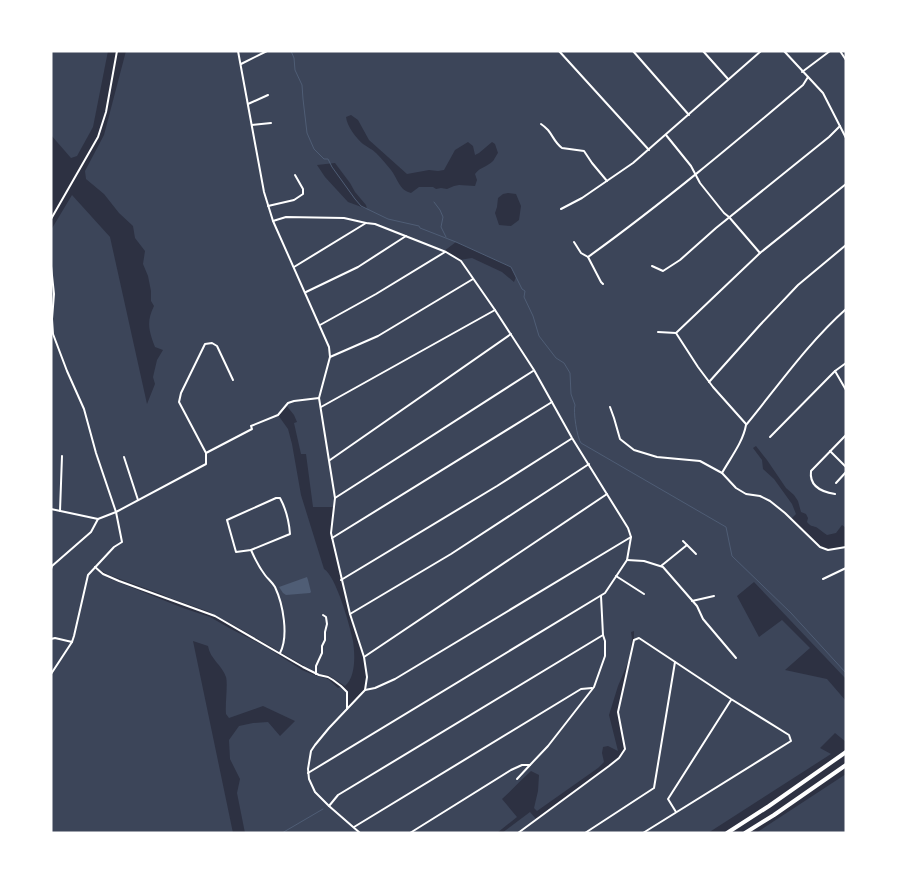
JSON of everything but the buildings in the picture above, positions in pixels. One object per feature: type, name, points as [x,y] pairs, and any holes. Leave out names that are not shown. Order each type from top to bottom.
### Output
[{"type":"main road","points":[[727,833],[846,752]]},
{"type":"main road","points":[[745,833],[846,765]]},
{"type":"street","points":[[51,219],[98,137],[106,112],[117,51]]},
{"type":"street","points":[[238,51],[268,206],[329,347],[330,357],[319,398],[335,498],[331,533],[350,614],[364,657],[367,677],[365,690],[321,736],[313,747],[308,773],[315,792],[360,833]]},
{"type":"street","points":[[241,64],[267,51]]},
{"type":"street","points":[[559,51],[648,150]]},
{"type":"street","points":[[633,51],[689,115]]},
{"type":"street","points":[[703,51],[728,79]]},
{"type":"street","points":[[561,209],[582,198],[633,163],[762,51]]},
{"type":"street","points":[[784,51],[823,93],[846,138]]},
{"type":"street","points":[[802,72],[830,51]]},
{"type":"street","points":[[840,51],[846,60]]},
{"type":"street","points":[[588,256],[620,234],[696,175],[803,85],[808,77]]},
{"type":"street","points":[[248,104],[268,95]]},
{"type":"street","points":[[252,125],[271,122]]},
{"type":"street","points":[[541,124],[562,148],[586,152],[592,163],[607,181]]},
{"type":"street","points":[[652,266],[663,271],[680,260],[729,217],[820,145],[840,126]]},
{"type":"street","points":[[666,135],[691,166],[700,183],[760,253]]},
{"type":"street","points":[[268,206],[294,200],[304,194],[304,189],[294,175]]},
{"type":"street","points":[[658,332],[676,333],[760,253],[846,184]]},
{"type":"street","points":[[273,221],[286,217],[344,218],[375,224],[446,252],[461,260],[534,370],[572,438],[608,494],[632,537],[627,560],[605,594],[308,773]]},
{"type":"street","points":[[294,268],[366,223]]},
{"type":"street","points":[[306,292],[358,267],[407,236]]},
{"type":"street","points":[[574,242],[581,253],[588,256],[603,284]]},
{"type":"street","points":[[709,382],[798,285],[846,245]]},
{"type":"street","points":[[320,325],[446,252]]},
{"type":"street","points":[[51,266],[54,294],[53,334],[84,409],[96,453],[116,512],[122,542],[114,547],[88,575],[72,642],[52,675]]},
{"type":"street","points":[[330,357],[378,336],[473,279]]},
{"type":"street","points":[[722,473],[739,444],[746,425],[812,344],[846,309]]},
{"type":"street","points":[[321,407],[495,310]]},
{"type":"street","points":[[676,333],[709,382],[746,425]]},
{"type":"street","points":[[330,460],[510,334]]},
{"type":"street","points":[[51,509],[98,519],[116,512],[206,464],[206,453],[179,402],[181,393],[205,344],[212,343],[217,346],[233,380]]},
{"type":"street","points":[[770,437],[835,371],[846,363]]},
{"type":"street","points":[[335,498],[534,370]]},
{"type":"street","points":[[835,371],[846,390]]},
{"type":"street","points":[[206,453],[252,429],[251,426],[278,415],[288,403],[319,398]]},
{"type":"street","points":[[332,538],[552,402]]},
{"type":"street","points":[[610,408],[620,440],[634,450],[657,457],[700,461],[722,473],[741,491],[749,495],[765,498],[820,547],[828,550],[846,547]]},
{"type":"street","points":[[835,494],[818,488],[810,475],[812,469],[846,435]]},
{"type":"street","points":[[342,580],[572,438]]},
{"type":"street","points":[[830,452],[846,467]]},
{"type":"street","points":[[60,511],[62,456]]},
{"type":"street","points":[[124,457],[138,500]]},
{"type":"street","points":[[350,614],[450,554],[589,464]]},
{"type":"street","points":[[836,483],[846,472]]},
{"type":"street","points":[[364,657],[608,494]]},
{"type":"street","points":[[276,498],[280,498],[287,514],[290,534],[251,550],[236,552],[227,520],[276,498]]},
{"type":"street","points":[[51,568],[91,532],[98,519]]},
{"type":"street","points":[[365,690],[375,688],[395,679],[632,537]]},
{"type":"street","points":[[684,542],[696,554]]},
{"type":"street","points":[[661,566],[687,545]]},
{"type":"street","points":[[251,550],[259,567],[273,584],[281,604],[284,619],[284,641],[280,653]]},
{"type":"street","points":[[627,560],[644,561],[663,566],[697,606],[703,619],[736,658]]},
{"type":"street","points":[[95,567],[103,574],[119,581],[215,616],[316,674],[328,677],[346,691],[348,697],[347,709]]},
{"type":"street","points":[[823,579],[846,568]]},
{"type":"street","points":[[616,576],[644,594]]},
{"type":"street","points":[[517,779],[548,746],[594,687],[605,656],[601,596]]},
{"type":"street","points":[[692,600],[714,596]]},
{"type":"street","points":[[316,674],[316,666],[322,653],[327,624],[326,617],[323,615]]},
{"type":"street","points":[[329,806],[338,794],[603,635]]},
{"type":"street","points":[[518,833],[610,766],[623,754],[625,749],[618,712],[634,640],[639,638],[789,735],[792,741],[643,833]]},
{"type":"street","points":[[51,639],[72,642]]},
{"type":"street","points":[[585,833],[654,788],[675,661]]},
{"type":"street","points":[[354,827],[581,689],[594,687]]},
{"type":"street","points":[[676,812],[668,799],[731,699]]},
{"type":"street","points":[[410,833],[522,765],[530,765]]},
{"type":"shaded area","points":[[51,51],[108,51],[93,127],[77,156],[71,158],[51,135]]},
{"type":"shaded area","points":[[126,51],[846,51],[846,528],[842,525],[836,533],[827,535],[816,527],[811,526],[807,522],[806,514],[801,512],[794,495],[786,488],[756,446],[753,448],[762,460],[763,469],[774,479],[792,504],[796,514],[791,519],[819,546],[828,550],[846,547],[846,679],[754,582],[737,596],[759,637],[782,620],[810,648],[785,670],[827,679],[846,701],[846,742],[835,733],[820,748],[831,754],[708,833],[502,833],[530,812],[536,819],[619,758],[625,749],[618,712],[634,640],[634,631],[631,632],[629,660],[609,715],[618,751],[608,746],[603,747],[604,762],[598,768],[537,811],[534,808],[539,775],[531,771],[502,799],[517,817],[497,833],[245,833],[237,793],[240,779],[230,759],[229,740],[239,726],[268,722],[280,736],[295,721],[263,706],[229,718],[226,714],[226,677],[211,655],[208,646],[193,641],[233,833],[51,833],[51,230],[72,195],[110,237],[147,404],[155,384],[153,377],[157,360],[163,350],[155,347],[150,331],[149,322],[154,306],[151,301],[148,276],[143,264],[145,251],[135,238],[133,226],[119,213],[104,194],[86,179],[85,171],[104,135]],"holes":[[[351,115],[358,120],[369,140],[407,174],[429,170],[444,170],[455,150],[468,142],[473,146],[475,155],[492,142],[495,144],[498,153],[493,161],[475,174],[477,180],[475,186],[459,185],[447,189],[419,187],[411,193],[401,187],[391,170],[376,153],[358,139],[350,128],[346,117]],[[335,163],[367,209],[348,202],[325,177],[317,165]],[[503,194],[516,194],[521,206],[519,220],[511,226],[499,225],[495,213],[498,198]],[[456,242],[511,267],[516,277],[514,282],[502,272],[472,258],[459,260],[444,251]],[[286,405],[297,422],[294,423],[301,454],[306,454],[313,507],[334,507],[331,534],[351,615],[364,656],[367,677],[365,690],[347,708],[346,691],[342,686],[338,688],[328,679],[302,670],[266,647],[210,617],[108,578],[94,568],[207,611],[319,674],[328,675],[345,686],[349,682],[353,671],[353,641],[338,591],[329,573],[324,569],[301,495],[288,429],[278,415]]]},
{"type":"shaded area","points":[[307,577],[310,593],[286,595],[279,587]]},
{"type":"shaded area","points":[[846,774],[846,833],[756,833]]},
{"type":"waterway","points":[[291,51],[295,70],[302,85],[307,133],[314,149],[324,159],[328,159],[361,206],[388,219],[419,226],[511,267],[522,289],[525,291],[524,297],[533,316],[539,336],[556,358],[564,363],[570,373],[571,394],[575,405],[576,424],[581,443],[726,527],[732,556],[791,613],[846,673]]},
{"type":"waterway","points":[[434,202],[443,217],[441,227],[446,237]]},
{"type":"waterway","points":[[282,833],[323,809]]}]
